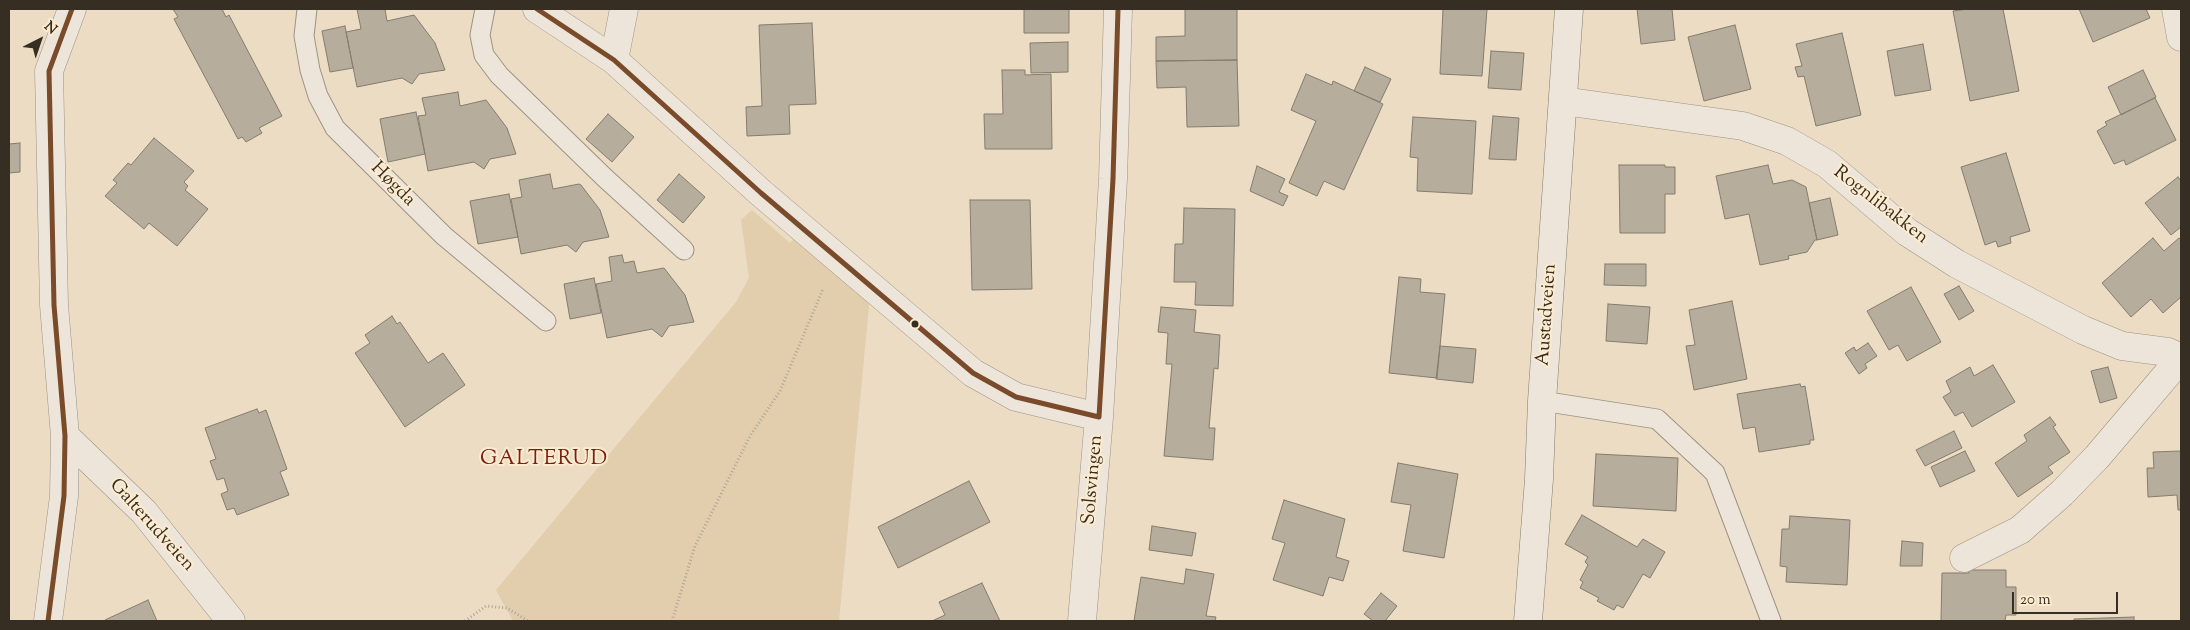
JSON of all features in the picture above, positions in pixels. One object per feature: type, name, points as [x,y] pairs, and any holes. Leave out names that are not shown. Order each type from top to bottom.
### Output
[{"type":"street","points":[[48,621],[64,496],[65,436],[54,306],[49,71],[72,9]]},
{"type":"street","points":[[538,9],[614,60],[761,193],[973,373],[1016,397],[1099,417]]},
{"type":"street","points":[[614,60],[624,9]]},
{"type":"street","name":"Solsvingen","points":[[1082,621],[1099,417],[1113,178],[1118,9]]},
{"type":"street","name":"Austadveien","points":[[1528,621],[1569,9]]},
{"type":"street","points":[[2176,9],[2181,36]]},
{"type":"street","name":"Rognlibakken","points":[[1563,101],[1743,126],[1787,141],[1827,164],[1907,232],[1957,264],[2098,337],[2122,346],[2168,352],[2181,358]]},
{"type":"street","points":[[1964,558],[2020,530],[2062,493],[2097,457],[2181,358]]},
{"type":"street","name":"Galterudveien","points":[[65,436],[144,512],[231,621]]},
{"type":"lane","name":"Høgda","points":[[307,9],[304,36],[310,70],[318,96],[335,128],[444,236],[546,321]]},
{"type":"lane","points":[[485,9],[480,35],[484,55],[499,75],[605,178],[684,250]]},
{"type":"lane","points":[[1542,401],[1657,419],[1715,474],[1771,621]]},
{"type":"path","points":[[672,621],[695,546],[750,436],[780,391],[836,256]]},
{"type":"path","points":[[465,621],[486,606],[507,608],[528,621]]},
{"type":"shaded area","points":[[752,210],[790,243],[804,229],[871,285],[839,621],[513,621],[496,590],[736,302],[749,278],[741,220]]},
{"type":"building","points":[[173,9],[222,9],[226,17],[229,15],[282,116],[259,128],[262,133],[246,142],[242,137],[238,139],[174,19],[178,17]]},
{"type":"building","points":[[357,9],[385,9],[387,21],[414,15],[435,43],[445,70],[419,74],[412,84],[402,78],[357,87],[346,32],[361,29]]},
{"type":"building","points":[[1024,9],[1069,9],[1069,33],[1024,33]]},
{"type":"building","points":[[1185,9],[1237,9],[1237,60],[1156,61],[1156,37],[1185,36]]},
{"type":"building","points":[[1443,9],[1487,9],[1482,76],[1440,74]]},
{"type":"building","points":[[1637,9],[1672,9],[1675,40],[1641,44]]},
{"type":"building","points":[[2003,9],[2019,91],[1970,101],[1953,11]]},
{"type":"building","points":[[2079,9],[2146,9],[2150,18],[2093,42]]},
{"type":"building","points":[[812,23],[816,104],[789,105],[790,134],[747,136],[746,107],[762,106],[759,25]]},
{"type":"building","points":[[1735,25],[1751,89],[1704,101],[1688,37]]},
{"type":"building","points":[[345,26],[353,68],[330,72],[322,31]]},
{"type":"building","points":[[1842,33],[1861,115],[1816,126],[1804,76],[1798,77],[1795,67],[1802,66],[1796,44]]},
{"type":"building","points":[[1068,42],[1068,72],[1031,73],[1030,43]]},
{"type":"building","points":[[1923,44],[1931,90],[1895,96],[1887,51]]},
{"type":"building","points":[[1491,51],[1524,53],[1521,90],[1488,88]]},
{"type":"building","points":[[1237,60],[1239,126],[1187,127],[1186,87],[1157,88],[1156,61]]},
{"type":"building","points":[[1365,67],[1391,79],[1380,102],[1354,91]]},
{"type":"building","points":[[1002,70],[1025,70],[1025,75],[1051,74],[1052,149],[985,149],[984,114],[1003,114]]},
{"type":"building","points":[[2143,70],[2156,97],[2121,115],[2108,87]]},
{"type":"building","points":[[1306,74],[1332,85],[1333,81],[1383,104],[1344,190],[1324,181],[1317,196],[1289,183],[1316,121],[1291,110]]},
{"type":"building","points":[[458,92],[460,106],[486,100],[507,128],[516,154],[490,159],[484,169],[474,162],[428,171],[418,116],[426,115],[422,98]]},
{"type":"building","points":[[2155,98],[2176,140],[2126,165],[2124,160],[2114,164],[2097,131],[2107,125],[2105,122]]},
{"type":"building","points":[[416,112],[425,154],[388,162],[380,119]]},
{"type":"building","points":[[608,114],[634,137],[612,162],[586,139]]},
{"type":"building","points":[[1493,116],[1519,118],[1516,160],[1489,159]]},
{"type":"building","points":[[1413,117],[1476,121],[1472,194],[1417,191],[1418,158],[1410,157]]},
{"type":"building","points":[[154,138],[194,171],[184,182],[188,186],[185,190],[208,209],[177,246],[149,223],[144,229],[105,196],[117,183],[113,180],[128,163],[131,165]]},
{"type":"building","points":[[20,143],[20,172],[9,173],[9,144]]},
{"type":"building","points":[[2006,153],[2030,231],[2010,237],[2011,243],[1998,247],[1996,241],[1985,245],[1961,167]]},
{"type":"building","points":[[1619,165],[1665,165],[1665,167],[1675,167],[1675,194],[1665,194],[1665,233],[1620,233]]},
{"type":"building","points":[[1768,165],[1773,184],[1792,180],[1806,187],[1817,240],[1815,240],[1807,252],[1788,256],[1789,259],[1760,265],[1749,214],[1725,219],[1716,176]]},
{"type":"building","points":[[1257,166],[1285,179],[1279,192],[1288,196],[1283,206],[1250,191]]},
{"type":"building","points":[[550,174],[553,189],[581,185],[600,210],[609,237],[583,242],[576,252],[567,245],[521,254],[511,199],[522,197],[519,180]]},
{"type":"building","points":[[679,174],[705,197],[683,223],[657,200]]},
{"type":"building","points":[[2178,177],[2181,181],[2181,227],[2171,235],[2145,203]]},
{"type":"building","points":[[509,194],[518,237],[478,244],[470,201]]},
{"type":"building","points":[[1830,198],[1838,235],[1817,240],[1809,203]]},
{"type":"building","points":[[970,200],[1030,200],[1032,289],[972,290]]},
{"type":"building","points":[[1184,208],[1235,209],[1233,306],[1195,305],[1196,282],[1174,282],[1175,244],[1183,244]]},
{"type":"building","points":[[2153,238],[2164,251],[2179,238],[2181,240],[2181,297],[2163,313],[2151,299],[2131,317],[2102,283]]},
{"type":"building","points":[[622,255],[624,263],[634,261],[637,273],[664,268],[685,295],[694,322],[669,326],[662,337],[652,329],[607,338],[596,284],[612,281],[609,257]]},
{"type":"building","points":[[1605,264],[1646,264],[1646,286],[1604,285]]},
{"type":"building","points":[[1399,277],[1421,279],[1420,292],[1445,294],[1437,378],[1389,373]]},
{"type":"building","points":[[594,278],[601,313],[570,319],[564,284]]},
{"type":"building","points":[[1959,286],[1974,311],[1959,320],[1944,294]]},
{"type":"building","points":[[1911,287],[1941,342],[1907,361],[1898,345],[1889,350],[1867,311]]},
{"type":"building","points":[[1732,301],[1747,379],[1694,390],[1686,346],[1695,345],[1689,310]]},
{"type":"building","points":[[1608,304],[1650,307],[1647,344],[1606,341]]},
{"type":"building","points":[[1161,307],[1196,310],[1194,332],[1220,335],[1218,369],[1214,368],[1209,428],[1215,428],[1213,460],[1164,456],[1172,364],[1166,364],[1168,333],[1158,332]]},
{"type":"building","points":[[392,316],[397,324],[400,322],[428,363],[443,353],[465,385],[405,427],[355,353],[370,343],[365,335]]},
{"type":"building","points":[[1868,343],[1877,356],[1865,364],[1867,368],[1859,374],[1845,353],[1854,347],[1856,351]]},
{"type":"building","points":[[1440,346],[1476,349],[1473,383],[1436,379]]},
{"type":"building","points":[[1993,365],[2015,402],[1972,427],[1963,412],[1955,416],[1943,397],[1951,392],[1946,381],[1970,367],[1974,376]]},
{"type":"building","points":[[2108,367],[2117,398],[2100,403],[2091,371]]},
{"type":"building","points":[[1800,384],[1801,387],[1805,386],[1814,440],[1810,440],[1810,444],[1759,452],[1755,427],[1743,429],[1737,394]]},
{"type":"building","points":[[257,409],[259,413],[266,410],[287,469],[280,472],[289,495],[237,515],[234,508],[227,510],[221,494],[228,491],[224,478],[217,480],[210,461],[216,459],[205,428]]},
{"type":"building","points":[[2050,417],[2056,425],[2053,427],[2070,452],[2048,467],[2053,473],[2018,497],[1995,463],[2027,441],[2024,435]]},
{"type":"building","points":[[1954,431],[1962,448],[1925,466],[1916,450]]},
{"type":"building","points":[[1965,451],[1975,471],[1940,487],[1931,467]]},
{"type":"building","points":[[2181,451],[2181,510],[2178,510],[2177,495],[2148,497],[2147,468],[2154,468],[2153,452]]},
{"type":"building","points":[[1596,454],[1678,458],[1676,511],[1593,506]]},
{"type":"building","points":[[1398,463],[1458,474],[1444,558],[1403,551],[1411,505],[1391,502]]},
{"type":"building","points":[[969,481],[990,522],[898,568],[878,527]]},
{"type":"building","points":[[1284,500],[1345,519],[1336,557],[1349,561],[1343,581],[1329,577],[1323,596],[1273,580],[1285,543],[1272,539]]},
{"type":"building","points":[[1582,515],[1637,547],[1643,539],[1665,552],[1650,578],[1643,574],[1623,608],[1617,605],[1614,610],[1597,601],[1599,598],[1580,588],[1583,582],[1580,580],[1588,565],[1585,562],[1588,557],[1565,544]]},
{"type":"building","points":[[1790,516],[1850,520],[1847,585],[1786,582],[1787,567],[1780,566],[1782,529],[1789,529]]},
{"type":"building","points":[[1152,526],[1196,533],[1192,556],[1149,550]]},
{"type":"building","points":[[1902,541],[1923,543],[1922,566],[1900,566]]},
{"type":"building","points":[[1186,569],[1214,574],[1206,616],[1216,617],[1215,621],[1134,621],[1141,577],[1184,584]]},
{"type":"building","points":[[1969,570],[2006,570],[2006,587],[2016,587],[2016,615],[2006,615],[2005,621],[1941,621],[1942,573],[1969,573]]},
{"type":"building","points":[[982,583],[1000,621],[932,621],[945,615],[939,602]]},
{"type":"building","points":[[1381,593],[1397,606],[1385,621],[1373,621],[1364,614]]},
{"type":"building","points":[[148,600],[157,621],[105,620]]},
{"type":"building","points":[[2134,617],[2134,621],[2074,621],[2074,619]]},
{"type":"transit line","points":[[48,621],[64,496],[65,436],[54,305],[49,71],[72,9]]},
{"type":"transit line","points":[[537,9],[614,60],[761,193],[973,373],[1016,397],[1099,417],[1113,179],[1118,9]]},
{"type":"district","name":"GALTERUD","points":[[544,460]]}]
